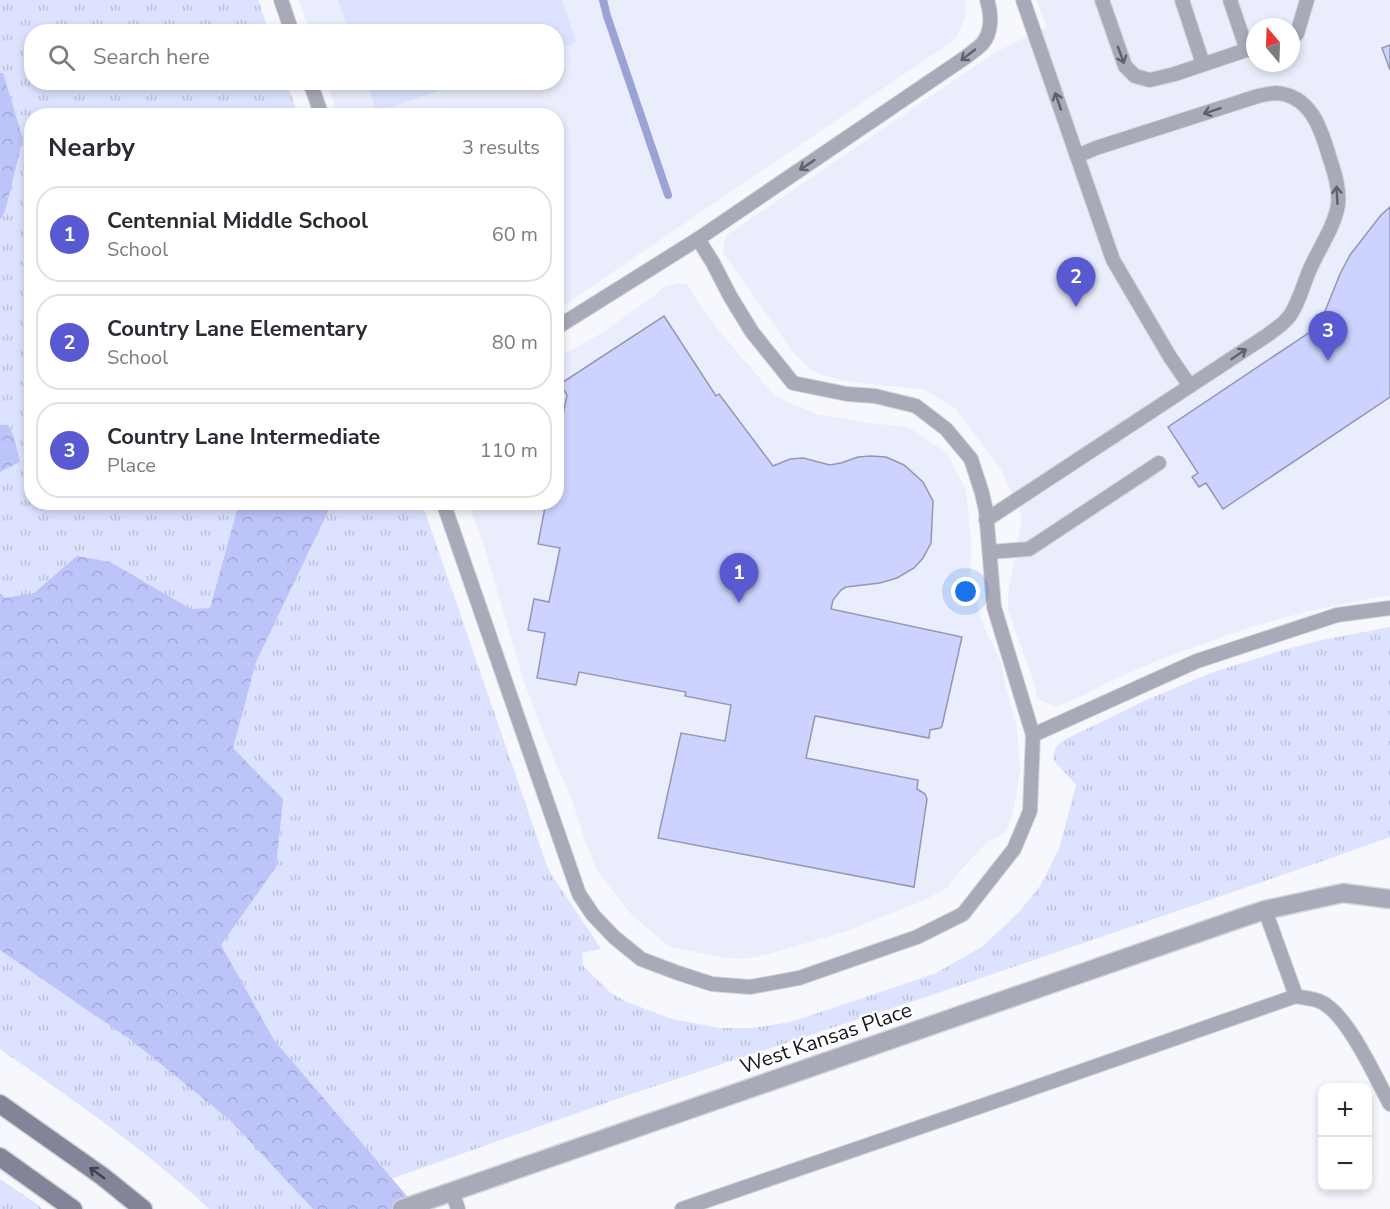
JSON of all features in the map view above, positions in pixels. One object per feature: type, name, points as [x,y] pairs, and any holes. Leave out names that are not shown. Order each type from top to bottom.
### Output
[{"type":"main road","points":[[0,1104],[102,1176],[143,1209]]},
{"type":"main road","points":[[0,1157],[73,1209]]},
{"type":"street","name":"West Kansas Place","points":[[402,1209],[1265,910],[1343,893],[1390,900]]},
{"type":"lane","points":[[281,0],[289,24]]},
{"type":"lane","points":[[564,323],[698,240],[966,57],[983,43],[990,24],[987,0]]},
{"type":"lane","points":[[1023,0],[1113,260],[1170,357],[1190,386]]},
{"type":"lane","points":[[1102,0],[1125,66],[1135,76],[1150,80],[1246,51]]},
{"type":"lane","points":[[1182,0],[1203,64]]},
{"type":"lane","points":[[1230,0],[1246,37]]},
{"type":"lane","points":[[1300,24],[1307,0]]},
{"type":"lane","points":[[313,90],[319,108]]},
{"type":"lane","points":[[986,520],[1269,334],[1288,319],[1310,267],[1332,225],[1338,206],[1338,190],[1322,132],[1306,106],[1286,95],[1275,93],[1258,96],[1077,156]]},
{"type":"lane","points":[[446,510],[579,894],[592,915],[614,937],[641,958],[659,966],[712,984],[750,987],[799,978],[917,938],[963,914],[1014,849],[1030,811],[1033,735],[994,608],[990,552],[982,493],[971,459],[946,429],[916,405],[875,396],[847,394],[793,382],[752,332],[698,240]]},
{"type":"lane","points":[[990,552],[1029,549],[1159,463]]},
{"type":"lane","points":[[1033,735],[1197,661],[1337,615],[1390,608]]},
{"type":"lane","points":[[1265,910],[1296,996]]},
{"type":"lane","points":[[682,1209],[1296,996],[1320,1001],[1337,1013],[1352,1033],[1390,1104]]},
{"type":"lane","points":[[452,1191],[458,1209]]},
{"type":"shaded area","points":[[299,0],[965,0],[967,10],[956,38],[944,47],[564,305],[564,108],[336,108],[329,90],[564,90],[564,24],[308,24]]},
{"type":"shaded area","points":[[1037,0],[1390,0],[1390,595],[1308,611],[1242,630],[1163,658],[1056,707],[1037,698],[1035,685],[1008,610],[1008,594],[1022,517],[1002,471],[956,409],[925,390],[844,381],[810,369],[794,353],[723,253],[727,235],[994,53],[1046,27]]},
{"type":"shaded area","points":[[679,283],[688,285],[721,333],[775,396],[816,414],[908,427],[947,453],[966,490],[971,541],[970,579],[984,627],[1001,662],[1017,727],[1020,770],[1013,812],[1005,833],[987,842],[948,887],[925,900],[847,931],[745,959],[719,957],[668,946],[631,914],[598,872],[572,800],[524,682],[483,543],[471,510],[564,510],[564,354],[600,334],[664,287]]},
{"type":"green space","points":[[0,0],[258,0],[267,24],[24,24],[24,90],[289,90],[296,108],[24,108],[24,510],[424,510],[548,869],[600,947],[600,949],[582,953],[583,966],[611,993],[627,1002],[672,1019],[720,1028],[752,1028],[791,1022],[936,973],[983,946],[1019,912],[1040,886],[1059,849],[1076,785],[1055,762],[1053,756],[1056,747],[1062,741],[1144,701],[1211,673],[1322,640],[1390,627],[1390,837],[920,999],[631,1094],[323,1203],[316,1209],[209,1209],[134,1145],[0,1049]]},
{"type":"green space","points":[[338,0],[562,0],[576,42],[564,46],[564,24],[347,24]]},
{"type":"green space","points":[[0,73],[3,73],[23,139],[5,211],[0,220]]},
{"type":"green space","points":[[370,90],[440,90],[388,108],[376,108]]},
{"type":"green space","points":[[0,425],[8,425],[14,437],[20,462],[0,472]]},
{"type":"green space","points":[[237,510],[329,510],[256,662],[233,748],[283,799],[276,867],[221,945],[274,1040],[418,1209],[313,1209],[230,1120],[131,1040],[0,950],[0,593],[5,598],[34,593],[77,556],[110,562],[191,609],[210,608]]},
{"type":"green space","points":[[0,1179],[38,1205],[42,1209],[0,1209]]},
{"type":"building","points":[[1390,45],[1390,70],[1382,48]]},
{"type":"building","points":[[1390,207],[1390,397],[1223,509],[1206,483],[1199,487],[1192,477],[1198,473],[1168,427],[1319,326],[1350,255]]},
{"type":"building","points":[[664,316],[716,396],[719,394],[773,466],[790,459],[803,458],[830,465],[858,457],[886,457],[904,465],[923,482],[933,501],[931,543],[923,558],[914,568],[897,578],[880,583],[846,587],[833,600],[831,609],[962,637],[942,726],[930,730],[929,738],[815,716],[806,758],[918,780],[917,789],[925,794],[927,799],[914,887],[658,838],[681,733],[725,741],[731,705],[685,696],[686,692],[579,672],[576,685],[537,678],[545,633],[528,630],[534,599],[549,602],[560,548],[538,544],[544,510],[564,510],[564,409],[567,395],[564,390],[564,381]]},
{"type":"waterway","points":[[603,0],[668,195]]},
{"type":"place","name":"Country Lane Elementary","points":[[1076,307]]},
{"type":"place","name":"Country Lane Intermediate","points":[[1328,361]]},
{"type":"place","name":"Centennial Middle School","points":[[739,603]]}]
